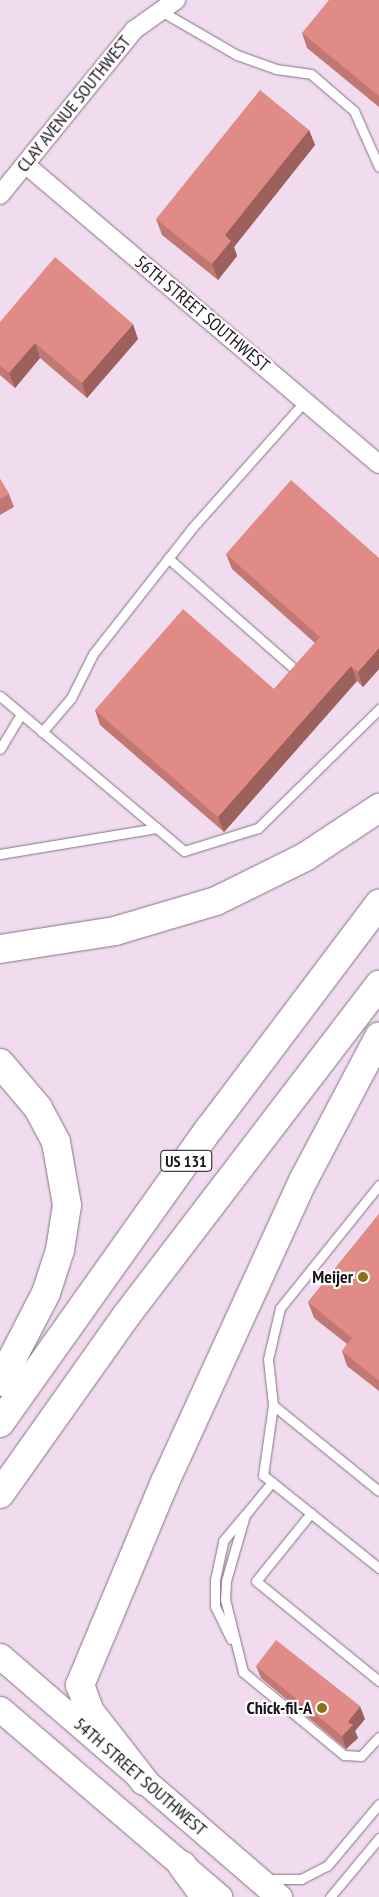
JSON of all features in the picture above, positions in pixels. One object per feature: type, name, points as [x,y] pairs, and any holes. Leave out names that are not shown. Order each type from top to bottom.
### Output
[{"type":"highway","points":[[0,949],[115,931],[216,901],[305,857],[379,808]]},
{"type":"highway","name":"US 131","points":[[0,1424],[239,1088],[379,904]]},
{"type":"highway","name":"US 131","points":[[0,1494],[126,1316],[379,985]]},
{"type":"highway","points":[[144,1781],[90,1712],[80,1685],[165,1482],[304,1178],[379,1037]]},
{"type":"highway","points":[[0,1063],[38,1108],[56,1142],[67,1205],[60,1250],[46,1293],[0,1382]]},
{"type":"highway","points":[[182,1865],[205,1897]]},
{"type":"main road","name":"54TH STREET SOUTHWEST","points":[[0,1656],[279,1897]]},
{"type":"main road","points":[[0,1709],[219,1897]]},
{"type":"street","name":"CLAY AVENUE SOUTHWEST","points":[[0,194],[134,30],[176,0]]},
{"type":"street","name":"56TH STREET SOUTHWEST","points":[[25,164],[379,464]]},
{"type":"lane","points":[[161,11],[237,54],[276,69],[311,74],[354,111],[379,167]]},
{"type":"lane","points":[[42,732],[71,698],[93,654],[168,558],[306,401]]},
{"type":"lane","points":[[168,558],[291,666]]},
{"type":"lane","points":[[0,696],[184,851],[258,828],[379,709]]},
{"type":"lane","points":[[0,749],[21,714]]},
{"type":"lane","points":[[0,854],[157,828]]},
{"type":"lane","points":[[379,1185],[280,1308],[268,1359],[273,1405],[263,1475],[379,1568]]},
{"type":"lane","points":[[273,1405],[379,1491]]},
{"type":"lane","points":[[236,1647],[218,1617],[215,1580],[223,1541],[272,1482]]},
{"type":"lane","points":[[245,1514],[224,1590],[236,1647],[246,1678],[344,1755],[361,1756],[379,1737]]},
{"type":"lane","points":[[311,1514],[256,1581],[379,1681]]},
{"type":"lane","points":[[259,1879],[301,1878],[327,1866],[379,1804]]},
{"type":"lane","points":[[330,1897],[379,1838]]},
{"type":"building","points":[[329,0],[379,0],[379,96],[302,33]]},
{"type":"building","points":[[260,90],[309,130],[225,235],[231,241],[212,264],[156,219]]},
{"type":"building","points":[[55,257],[133,324],[82,383],[35,343],[9,373],[0,365],[0,322]]},
{"type":"building","points":[[0,479],[9,494],[0,499]]},
{"type":"building","points":[[291,480],[379,558],[379,648],[358,672],[351,666],[218,817],[95,710],[183,609],[274,689],[320,637],[226,554]]},
{"type":"building","name":"Meijer","points":[[379,1214],[379,1381],[342,1351],[352,1338],[308,1302]]},
{"type":"building","name":"Chick-fil-A","points":[[276,1640],[360,1706],[348,1722],[353,1725],[342,1736],[256,1666]]},
{"type":"place","name":"Meijer","points":[[363,1277]]},
{"type":"place","name":"Chick-fil-A","points":[[322,1708]]}]
